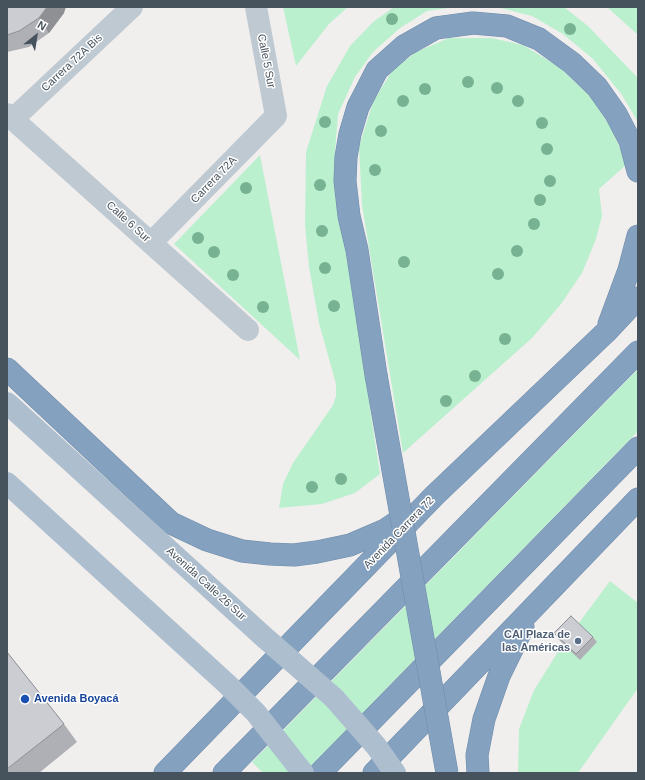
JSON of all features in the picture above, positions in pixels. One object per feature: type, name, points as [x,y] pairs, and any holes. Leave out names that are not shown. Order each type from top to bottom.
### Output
[{"type":"highway","points":[[447,773],[376,375],[357,250],[349,216],[345,181],[346,157],[350,134],[358,107],[377,70],[404,46],[436,28],[473,23],[507,26],[539,39],[572,63],[597,87],[616,114],[630,141],[638,171]]},
{"type":"highway","points":[[606,332],[629,270],[638,236]]},
{"type":"highway","name":"Avenida Carrera 72","points":[[164,773],[435,495],[606,332],[638,298]]},
{"type":"highway","points":[[224,773],[638,352]]},
{"type":"highway","points":[[7,369],[171,523],[207,540],[242,550],[270,554],[294,555],[317,552],[350,545],[385,530],[435,495]]},
{"type":"highway","points":[[320,773],[638,448]]},
{"type":"highway","points":[[374,773],[534,605],[638,499]]},
{"type":"highway","points":[[478,773],[478,755],[484,719],[499,676],[534,605]]},
{"type":"main road","name":"Avenida Calle 26 Sur","points":[[7,403],[264,637],[334,698],[376,746],[395,773]]},
{"type":"main road","points":[[7,483],[228,685],[261,719],[303,773]]},
{"type":"street","name":"Carrera 72A Bis","points":[[10,117],[132,7]]},
{"type":"street","name":"Calle 5 Sur","points":[[256,7],[276,116]]},
{"type":"street","name":"Carrera 72A","points":[[151,244],[276,116]]},
{"type":"street","name":"Calle 6 Sur","points":[[10,117],[248,330]]},
{"type":"green space","points":[[283,7],[348,7],[329,24],[296,66]]},
{"type":"green space","points":[[394,7],[455,7],[427,11],[400,28],[373,52],[355,77],[338,114],[335,152],[335,196],[344,238],[380,474],[355,493],[322,504],[279,508],[283,484],[293,463],[333,405],[336,396],[336,384],[319,323],[309,267],[305,225],[306,152],[327,86],[350,46],[373,22]]},
{"type":"green space","points":[[497,7],[564,7],[588,26],[638,78],[638,122],[622,95],[593,59],[563,34],[532,16]]},
{"type":"green space","points":[[607,7],[638,7],[638,35]]},
{"type":"green space","points":[[449,38],[492,38],[523,45],[559,67],[589,95],[610,126],[627,164],[599,189],[602,216],[596,239],[582,273],[561,304],[532,338],[403,453],[362,205],[359,147],[373,102],[392,71],[416,52]]},
{"type":"green space","points":[[260,155],[300,360],[174,244]]},
{"type":"green space","points":[[638,369],[638,431],[304,773],[263,773],[252,762]]},
{"type":"green space","points":[[610,581],[638,603],[638,688],[578,773],[518,773],[519,729],[534,690],[561,647]]},
{"type":"building","points":[[7,7],[47,7],[39,18],[19,31],[7,35]]},
{"type":"building","name":"CAI Plaza de las Américas","points":[[571,616],[593,637],[576,654],[554,633]]},
{"type":"building","name":"Avenida Boyacá","points":[[7,652],[64,724],[7,769]]},
{"type":"place","name":"CAI Plaza de las Américas","points":[[578,641]]},
{"type":"place","name":"Avenida Boyacá","points":[[25,699]]}]
